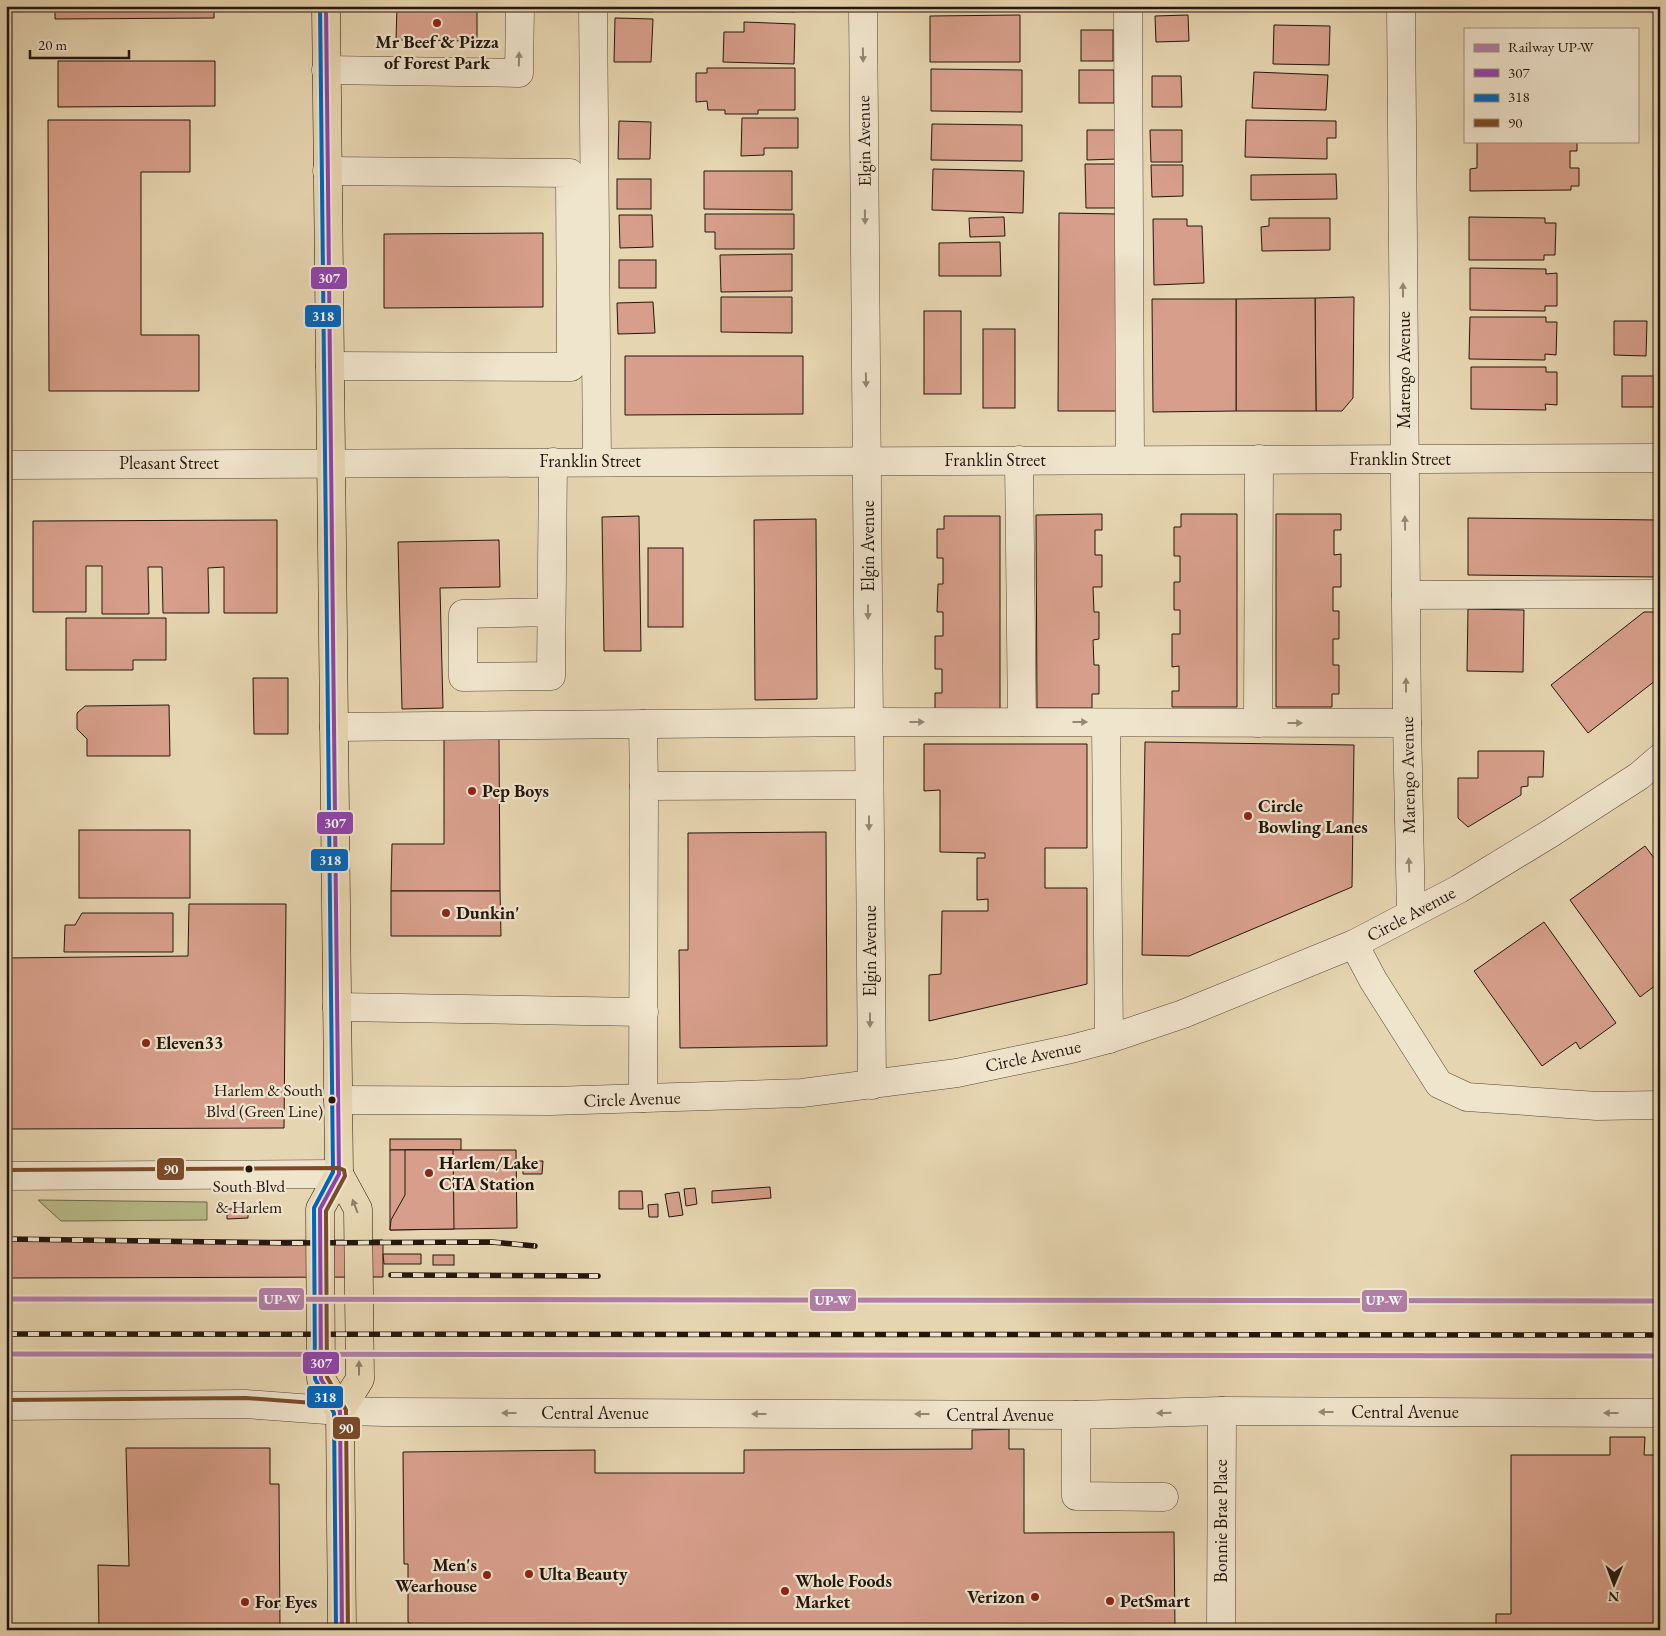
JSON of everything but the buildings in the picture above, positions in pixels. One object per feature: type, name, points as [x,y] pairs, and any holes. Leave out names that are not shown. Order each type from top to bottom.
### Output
[{"type":"main road","points":[[326,6],[338,1174],[320,1209],[321,1379],[340,1412],[342,1630]]},
{"type":"main road","points":[[338,1174],[358,1209],[360,1379],[340,1412]]},
{"type":"street","points":[[326,70],[519,73],[520,6]]},
{"type":"street","points":[[593,6],[597,461]]},
{"type":"street","name":"Elgin Avenue","points":[[863,6],[872,1085]]},
{"type":"street","points":[[1128,6],[1130,460]]},
{"type":"street","name":"Marengo Avenue","points":[[1401,6],[1406,723],[1411,914]]},
{"type":"street","points":[[327,171],[570,173],[571,366],[330,366]]},
{"type":"street","name":"Franklin Street","points":[[331,462],[1660,458]]},
{"type":"street","points":[[1258,723],[1259,459]]},
{"type":"street","points":[[1019,460],[1022,722]]},
{"type":"street","name":"Pleasant Street","points":[[6,464],[331,462]]},
{"type":"street","points":[[551,612],[553,462]]},
{"type":"street","points":[[1406,595],[1660,594]]},
{"type":"street","points":[[334,727],[868,722],[1406,723]]},
{"type":"street","points":[[1106,723],[1109,1039]]},
{"type":"street","points":[[643,724],[643,1098]]},
{"type":"street","name":"Circle Avenue","points":[[338,1100],[551,1101],[802,1093],[957,1073],[1071,1049],[1109,1039],[1183,1014],[1354,944],[1459,889],[1551,833],[1638,776],[1660,758]]},
{"type":"street","points":[[644,786],[868,785]]},
{"type":"street","points":[[1354,944],[1373,980],[1439,1084],[1467,1097],[1597,1106],[1660,1105]]},
{"type":"street","points":[[337,1007],[644,1012]]},
{"type":"street","points":[[6,1176],[338,1174]]},
{"type":"street","name":"Central Avenue","points":[[6,1406],[246,1404],[340,1412],[1076,1415],[1222,1412],[1660,1413]]},
{"type":"street","name":"Bonnie Brae Place","points":[[1221,1630],[1222,1412]]},
{"type":"street","points":[[1076,1415],[1076,1496],[1164,1497]]},
{"type":"green space","points":[[38,1200],[207,1202],[207,1220],[61,1221]]},
{"type":"railway","points":[[6,1239],[286,1243],[492,1242],[535,1246]]},
{"type":"railway","points":[[391,1275],[598,1276]]},
{"type":"railway","points":[[6,1334],[1660,1335]]},
{"type":"rail line","name":"UP-W","points":[[6,1299],[1660,1301]]},
{"type":"rail line","name":"UP-W","points":[[6,1354],[1660,1356]]},
{"type":"transit line","name":"318","points":[[320,6],[333,1172],[314,1208],[315,1379],[334,1413],[336,1630]]},
{"type":"transit line","name":"307","points":[[326,6],[339,1174],[320,1209],[321,1379],[340,1411],[342,1630]]},
{"type":"transit line","name":"90","points":[[6,1170],[339,1168],[344,1170],[345,1176],[326,1211],[327,1377],[346,1410],[348,1630]]},
{"type":"transit line","name":"90","points":[[6,1400],[246,1398],[340,1405]]},
{"type":"place","name":"Mr Beef & Pizza of Forest Park","points":[[437,23]]},
{"type":"place","name":"Pep Boys","points":[[472,791]]},
{"type":"place","name":"Circle Bowling Lanes","points":[[1248,816]]},
{"type":"place","name":"Dunkin'","points":[[446,913]]},
{"type":"place","name":"Eleven33","points":[[146,1043]]},
{"type":"place","name":"Harlem & South Blvd (Green Line)","points":[[332,1100]]},
{"type":"place","name":"South Blvd & Harlem","points":[[249,1169]]},
{"type":"place","name":"Harlem/Lake CTA Station","points":[[429,1173]]},
{"type":"place","name":"Ulta Beauty","points":[[529,1574]]},
{"type":"place","name":"Men's Wearhouse","points":[[487,1575]]},
{"type":"place","name":"Whole Foods Market","points":[[785,1591]]},
{"type":"place","name":"Verizon","points":[[1035,1597]]},
{"type":"place","name":"PetSmart","points":[[1110,1601]]},
{"type":"place","name":"For Eyes","points":[[245,1602]]}]
